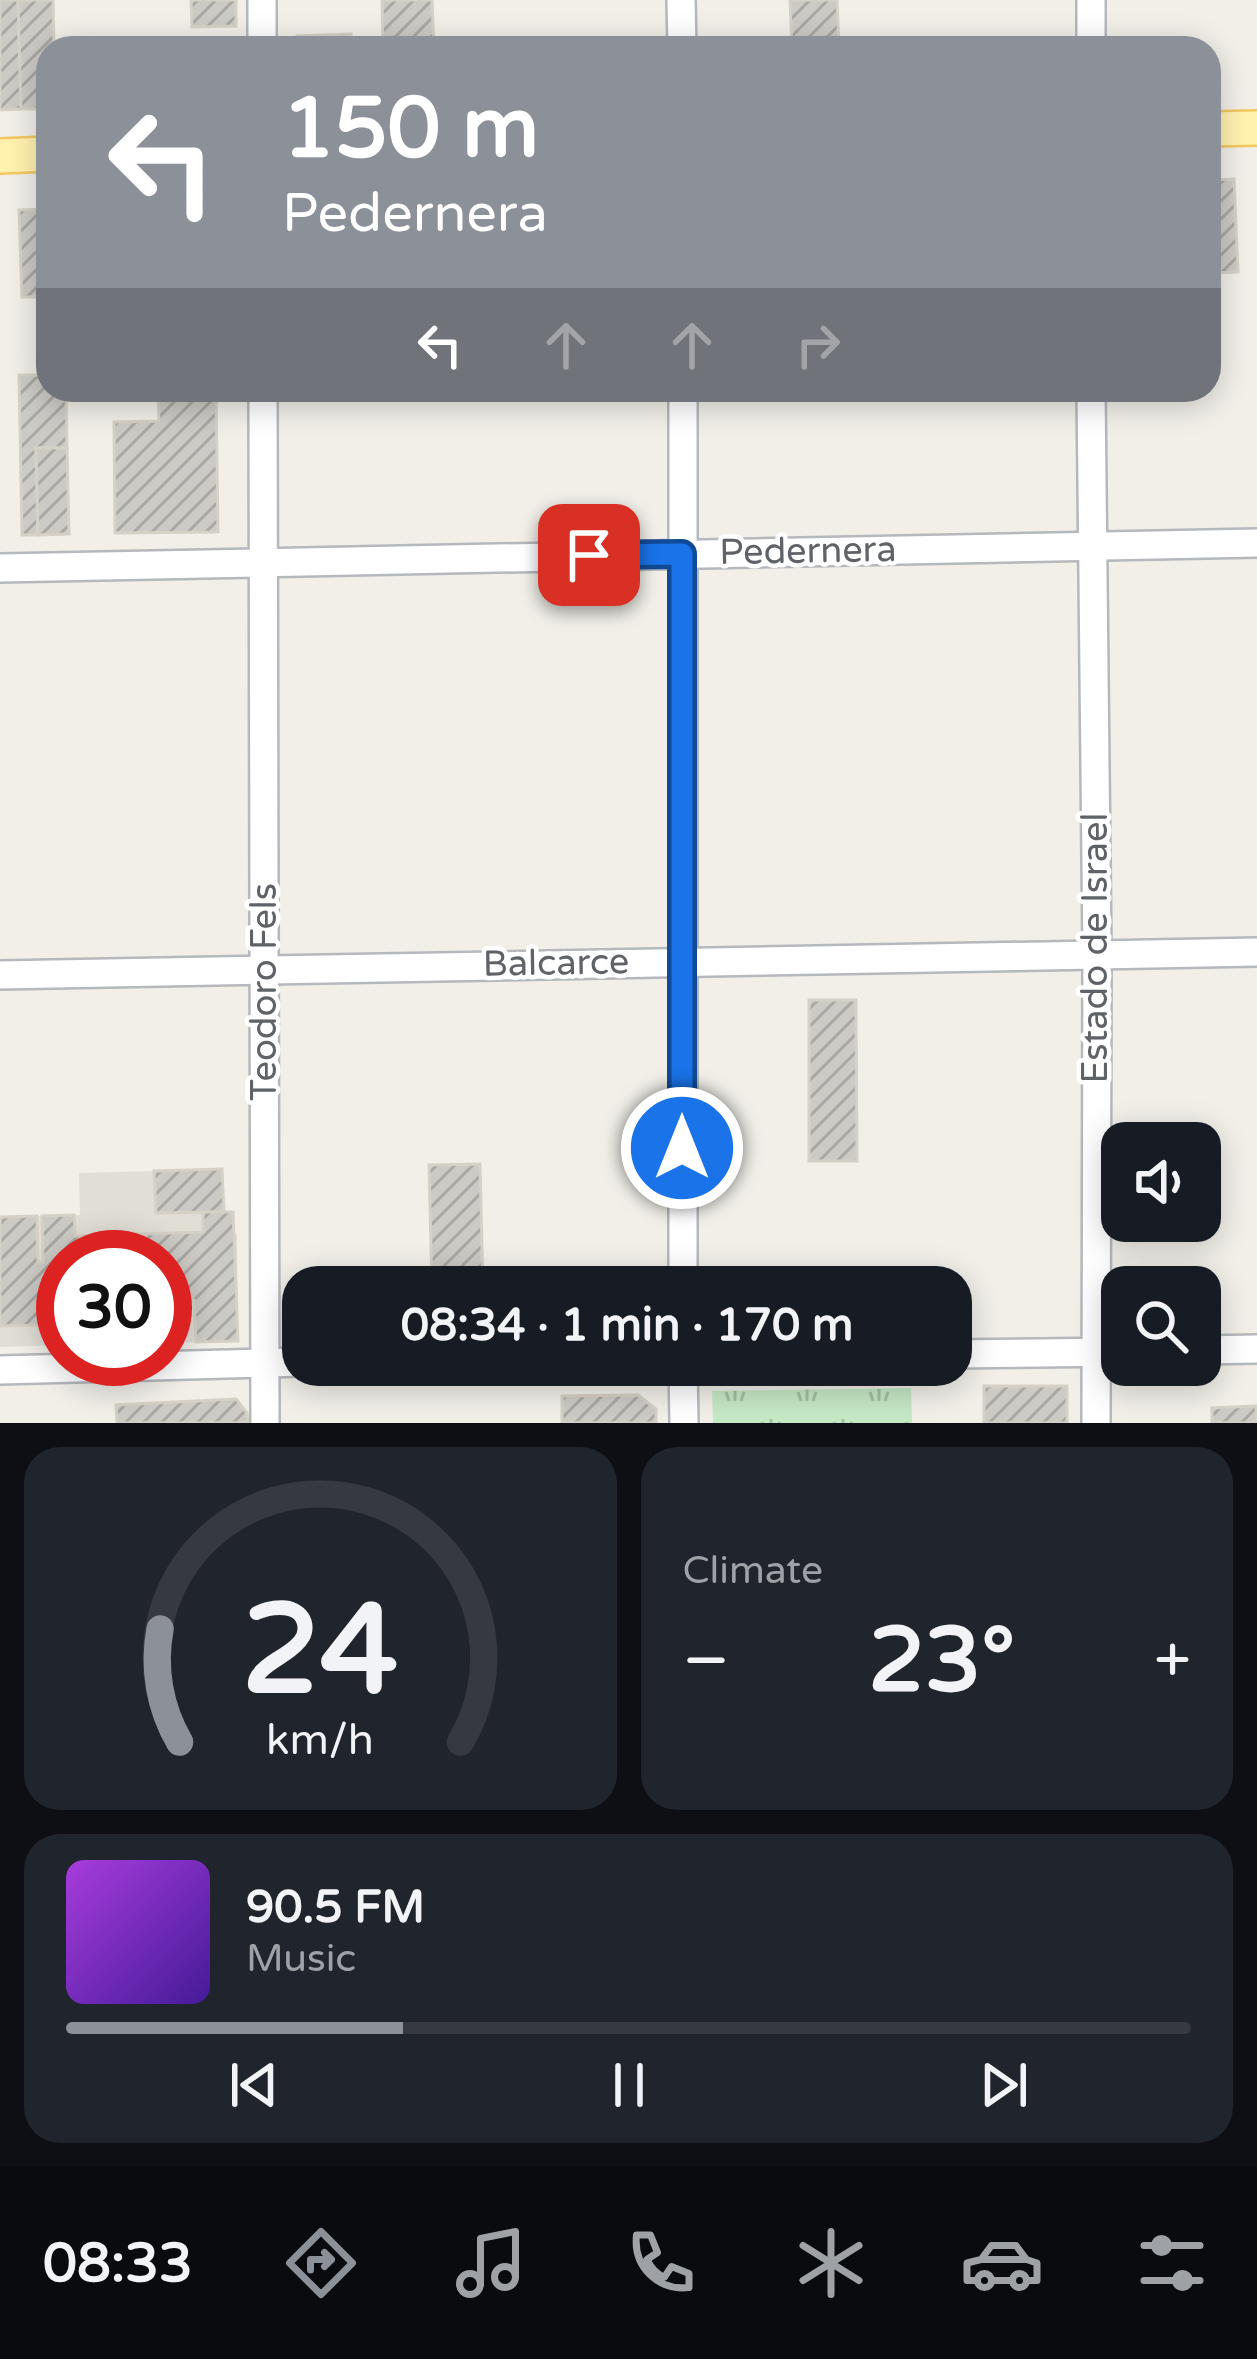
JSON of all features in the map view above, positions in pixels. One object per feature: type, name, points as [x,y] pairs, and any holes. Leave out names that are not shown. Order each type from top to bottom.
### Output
[{"type":"main road","points":[[1221,129],[1257,128]]},
{"type":"main road","points":[[0,156],[36,154]]},
{"type":"street","points":[[262,0],[262,36]]},
{"type":"street","points":[[681,0],[682,36]]},
{"type":"street","points":[[1091,0],[1091,36]]},
{"type":"street","name":"Teodoro Fels","points":[[263,402],[266,1423]]},
{"type":"street","points":[[683,402],[683,1266]]},
{"type":"street","name":"Estado de Israel","points":[[1091,402],[1097,954],[1106,1266]]},
{"type":"street","name":"Pedernera","points":[[0,568],[1257,543]]},
{"type":"street","name":"Balcarce","points":[[0,975],[1257,952]]},
{"type":"street","points":[[1221,1350],[1257,1349]]},
{"type":"street","points":[[972,1354],[1101,1352]]},
{"type":"street","points":[[0,1370],[282,1363]]},
{"type":"street","points":[[683,1386],[684,1423]]},
{"type":"street","name":"Estado de Israel","points":[[1096,1423],[1103,1386]]},
{"type":"shaded area","points":[[222,1169],[224,1211],[233,1212],[237,1234],[238,1341],[192,1342],[192,1230],[36,1230],[36,1346],[0,1347],[0,1217],[80,1215],[79,1173]]},
{"type":"green space","points":[[911,1388],[912,1423],[713,1423],[712,1391]]},
{"type":"building","points":[[0,0],[18,0],[21,109],[0,110]]},
{"type":"building","points":[[18,0],[53,0],[54,36],[36,36],[36,109],[21,109]]},
{"type":"building","points":[[191,0],[236,0],[236,26],[192,27]]},
{"type":"building","points":[[382,0],[432,0],[434,36],[383,36]]},
{"type":"building","points":[[790,0],[837,0],[838,36],[792,36]]},
{"type":"building","points":[[1234,179],[1238,272],[1221,273],[1221,180]]},
{"type":"building","points":[[36,209],[36,297],[22,297],[19,210]]},
{"type":"building","points":[[19,375],[36,375],[36,402],[66,402],[67,448],[36,448],[38,535],[22,535]]},
{"type":"building","points":[[158,402],[216,402],[218,532],[115,533],[114,422],[159,421]]},
{"type":"building","points":[[36,448],[67,448],[69,534],[38,535]]},
{"type":"building","points":[[809,1000],[856,1000],[857,1161],[809,1161]]},
{"type":"building","points":[[480,1164],[482,1266],[431,1266],[429,1165]]},
{"type":"building","points":[[222,1169],[224,1212],[156,1213],[154,1171]]},
{"type":"building","points":[[203,1212],[233,1212],[238,1341],[196,1342],[192,1232],[203,1232]]},
{"type":"building","points":[[74,1215],[75,1230],[42,1230],[42,1216]]},
{"type":"building","points":[[37,1216],[36,1325],[0,1326],[0,1217]]},
{"type":"building","points":[[984,1386],[1067,1386],[1067,1423],[984,1423]]},
{"type":"building","points":[[638,1395],[656,1409],[656,1423],[562,1423],[562,1396]]},
{"type":"building","points":[[236,1399],[248,1423],[117,1423],[116,1405]]},
{"type":"building","points":[[1256,1406],[1257,1423],[1212,1423],[1212,1408]]},
{"type":"route","points":[[589,555],[682,554],[682,1148]]}]
